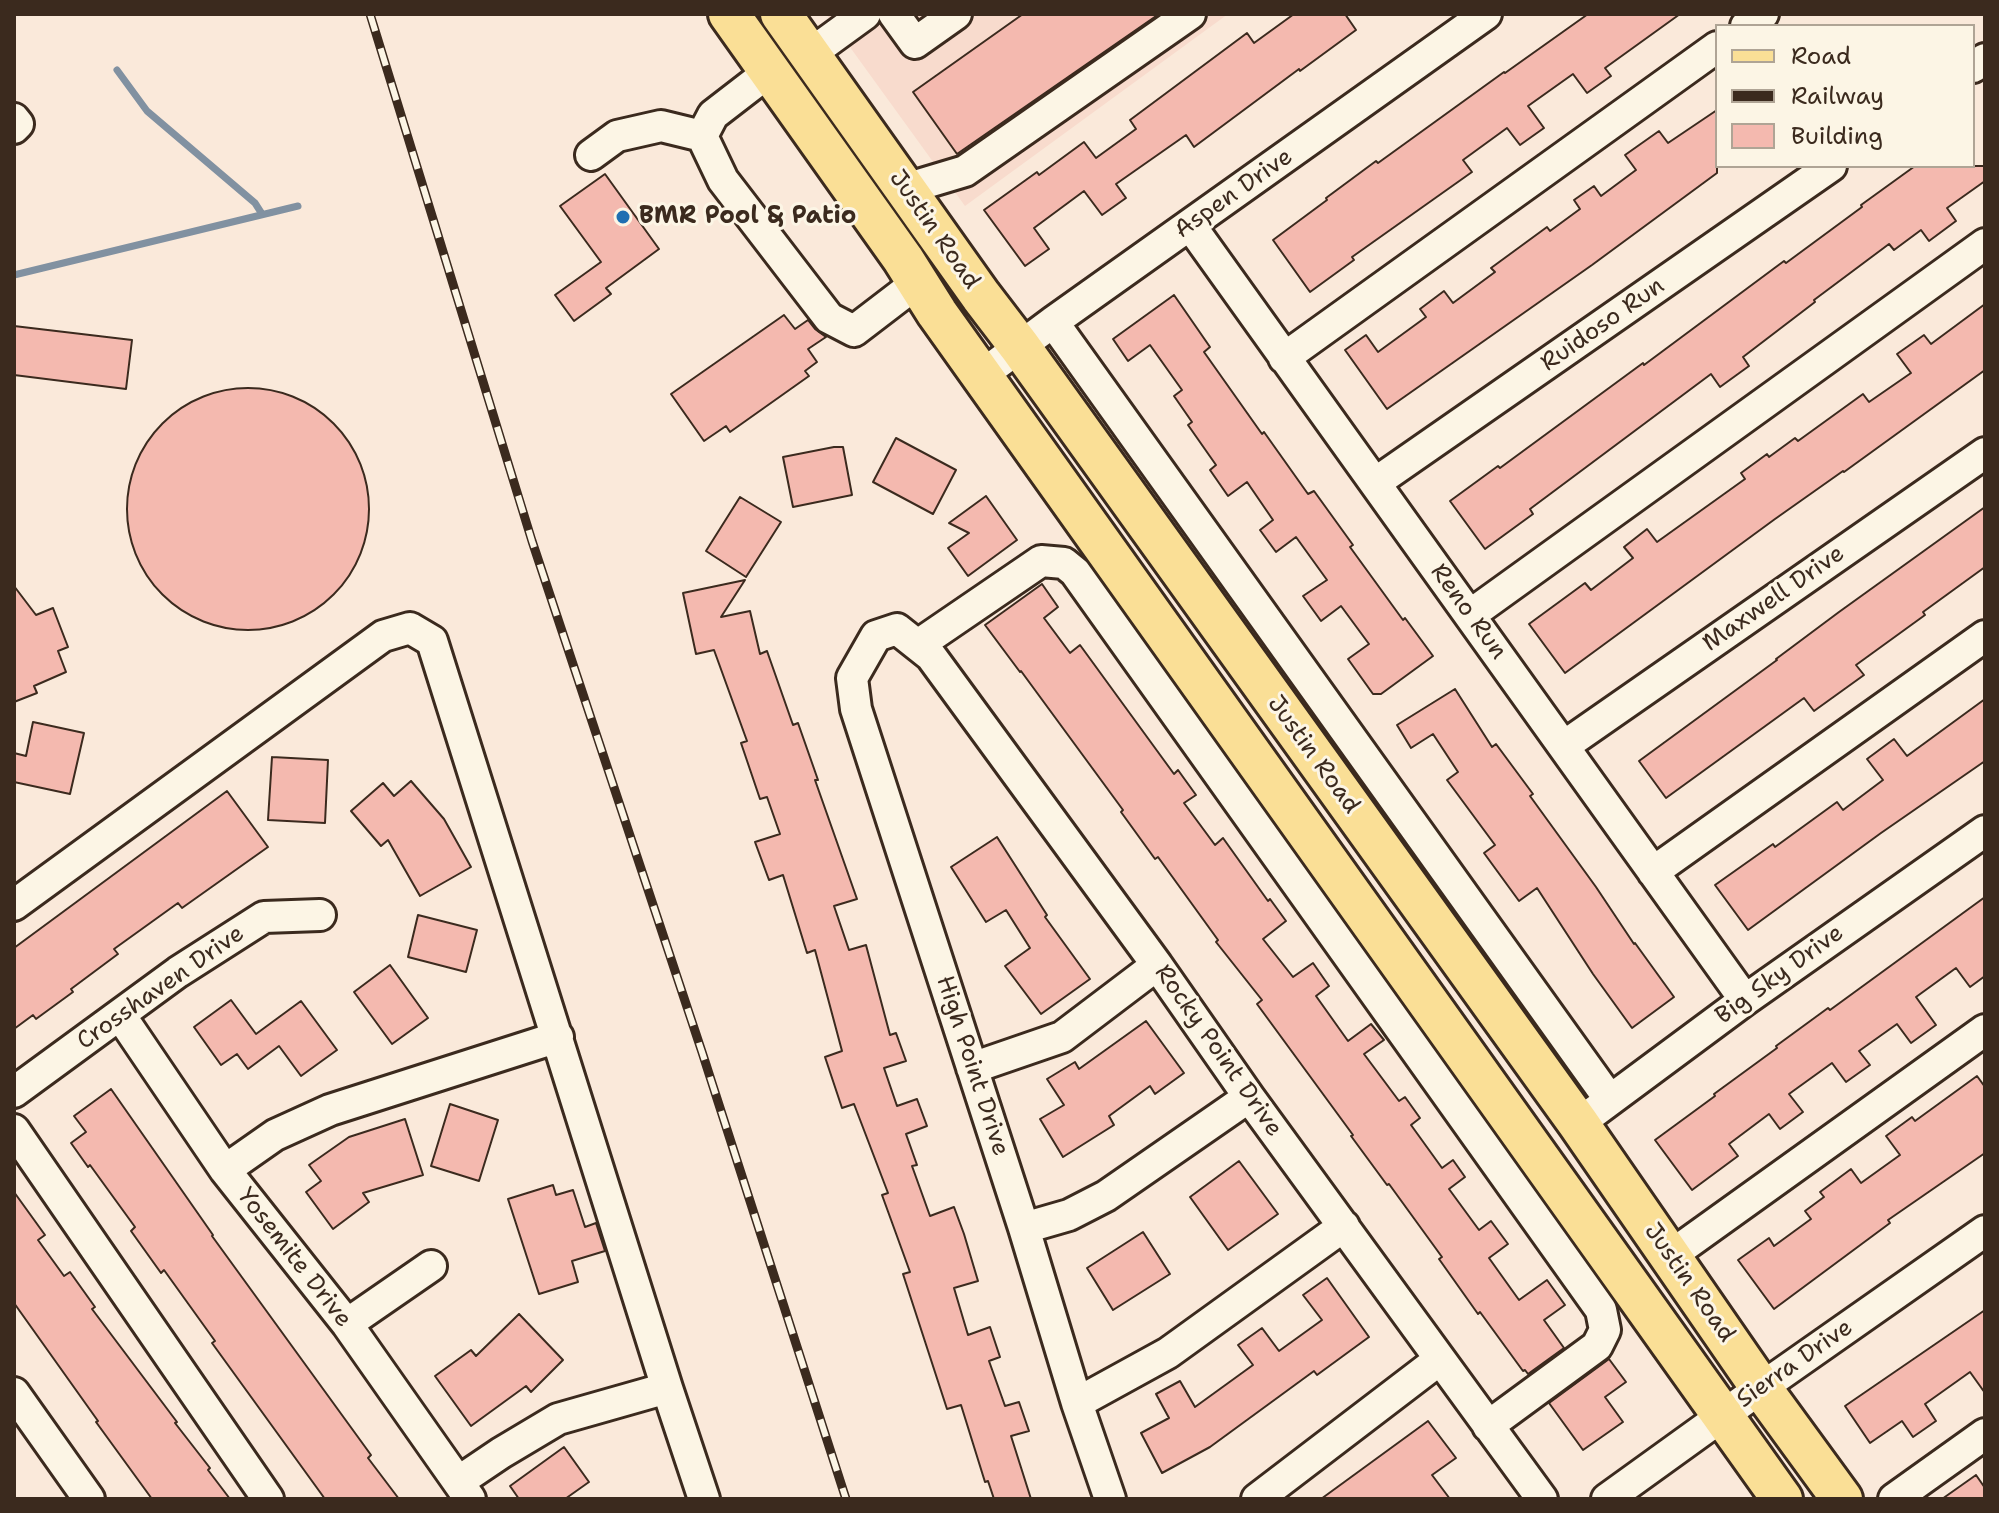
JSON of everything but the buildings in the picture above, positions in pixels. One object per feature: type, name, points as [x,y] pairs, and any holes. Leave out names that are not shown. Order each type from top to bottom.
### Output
[{"type":"main road","name":"Justin Road","points":[[729,14],[937,313],[1782,1499]]},
{"type":"main road","name":"Justin Road","points":[[781,14],[972,284],[1578,1123],[1761,1388],[1842,1499]]},
{"type":"main road","points":[[770,71],[783,70],[796,74],[818,108],[905,189]]},
{"type":"street","points":[[810,54],[865,14]]},
{"type":"street","points":[[894,14],[915,43],[956,14]]},
{"type":"street","points":[[905,189],[965,171],[1190,14]]},
{"type":"street","name":"Aspen Drive","points":[[982,375],[1486,14]]},
{"type":"street","points":[[1284,358],[1715,48]]},
{"type":"street","points":[[702,136],[713,115],[770,71]]},
{"type":"street","points":[[14,119],[18,124],[14,128]]},
{"type":"street","points":[[591,155],[617,136],[661,126],[702,136]]},
{"type":"street","points":[[702,136],[723,180],[829,318],[854,331],[918,282]]},
{"type":"street","name":"Ruidoso Run","points":[[1375,483],[1828,168]]},
{"type":"street","name":"Reno Run","points":[[1190,225],[1745,1000]]},
{"type":"street","points":[[1470,615],[1985,244]]},
{"type":"street","points":[[1053,322],[1610,1100]]},
{"type":"street","name":"Maxwell Drive","points":[[1564,746],[1985,453]]},
{"type":"street","points":[[918,645],[1041,561],[1064,563],[1075,572],[1601,1310],[1605,1330],[1597,1346],[1488,1426]]},
{"type":"street","points":[[14,905],[383,636],[410,628],[432,641],[704,1499]]},
{"type":"street","name":"Rocky Point Drive","points":[[876,636],[897,629],[931,656],[1488,1426],[1529,1494]]},
{"type":"street","name":"High Point Drive","points":[[876,636],[852,678],[856,709],[1110,1499]]},
{"type":"street","points":[[1653,872],[1985,636]]},
{"type":"street","name":"Big Sky Drive","points":[[1578,1123],[1745,1000],[1985,831]]},
{"type":"street","name":"Crosshaven Drive","points":[[14,1092],[178,972],[264,917],[320,915]]},
{"type":"street","points":[[972,1068],[1062,1037],[1157,965]]},
{"type":"street","name":"Yosemite Drive","points":[[120,1015],[225,1170],[347,1324],[464,1490]]},
{"type":"street","points":[[1670,1256],[1985,1030]]},
{"type":"street","points":[[225,1170],[275,1135],[330,1110],[558,1037]]},
{"type":"street","points":[[1024,1228],[1069,1215],[1106,1196],[1249,1097]]},
{"type":"street","points":[[14,1130],[268,1499]]},
{"type":"street","points":[[1077,1403],[1168,1353],[1344,1226]]},
{"type":"street","name":"Sierra Drive","points":[[1607,1499],[1985,1231]]},
{"type":"street","points":[[347,1324],[431,1266]]},
{"type":"street","points":[[1257,1499],[1439,1360]]},
{"type":"street","points":[[464,1490],[501,1453],[558,1419],[667,1388]]},
{"type":"street","points":[[14,1393],[89,1499]]},
{"type":"street","points":[[1894,1499],[1985,1434]]},
{"type":"shaded area","points":[[826,14],[1228,14],[965,206]]},
{"type":"waterway","points":[[117,70],[147,111],[255,203],[262,214]]},
{"type":"waterway","points":[[14,275],[298,206]]},
{"type":"railway","points":[[370,14],[532,541],[846,1499]]},
{"type":"place","name":"BMR Pool & Patio","points":[[623,217]]}]
